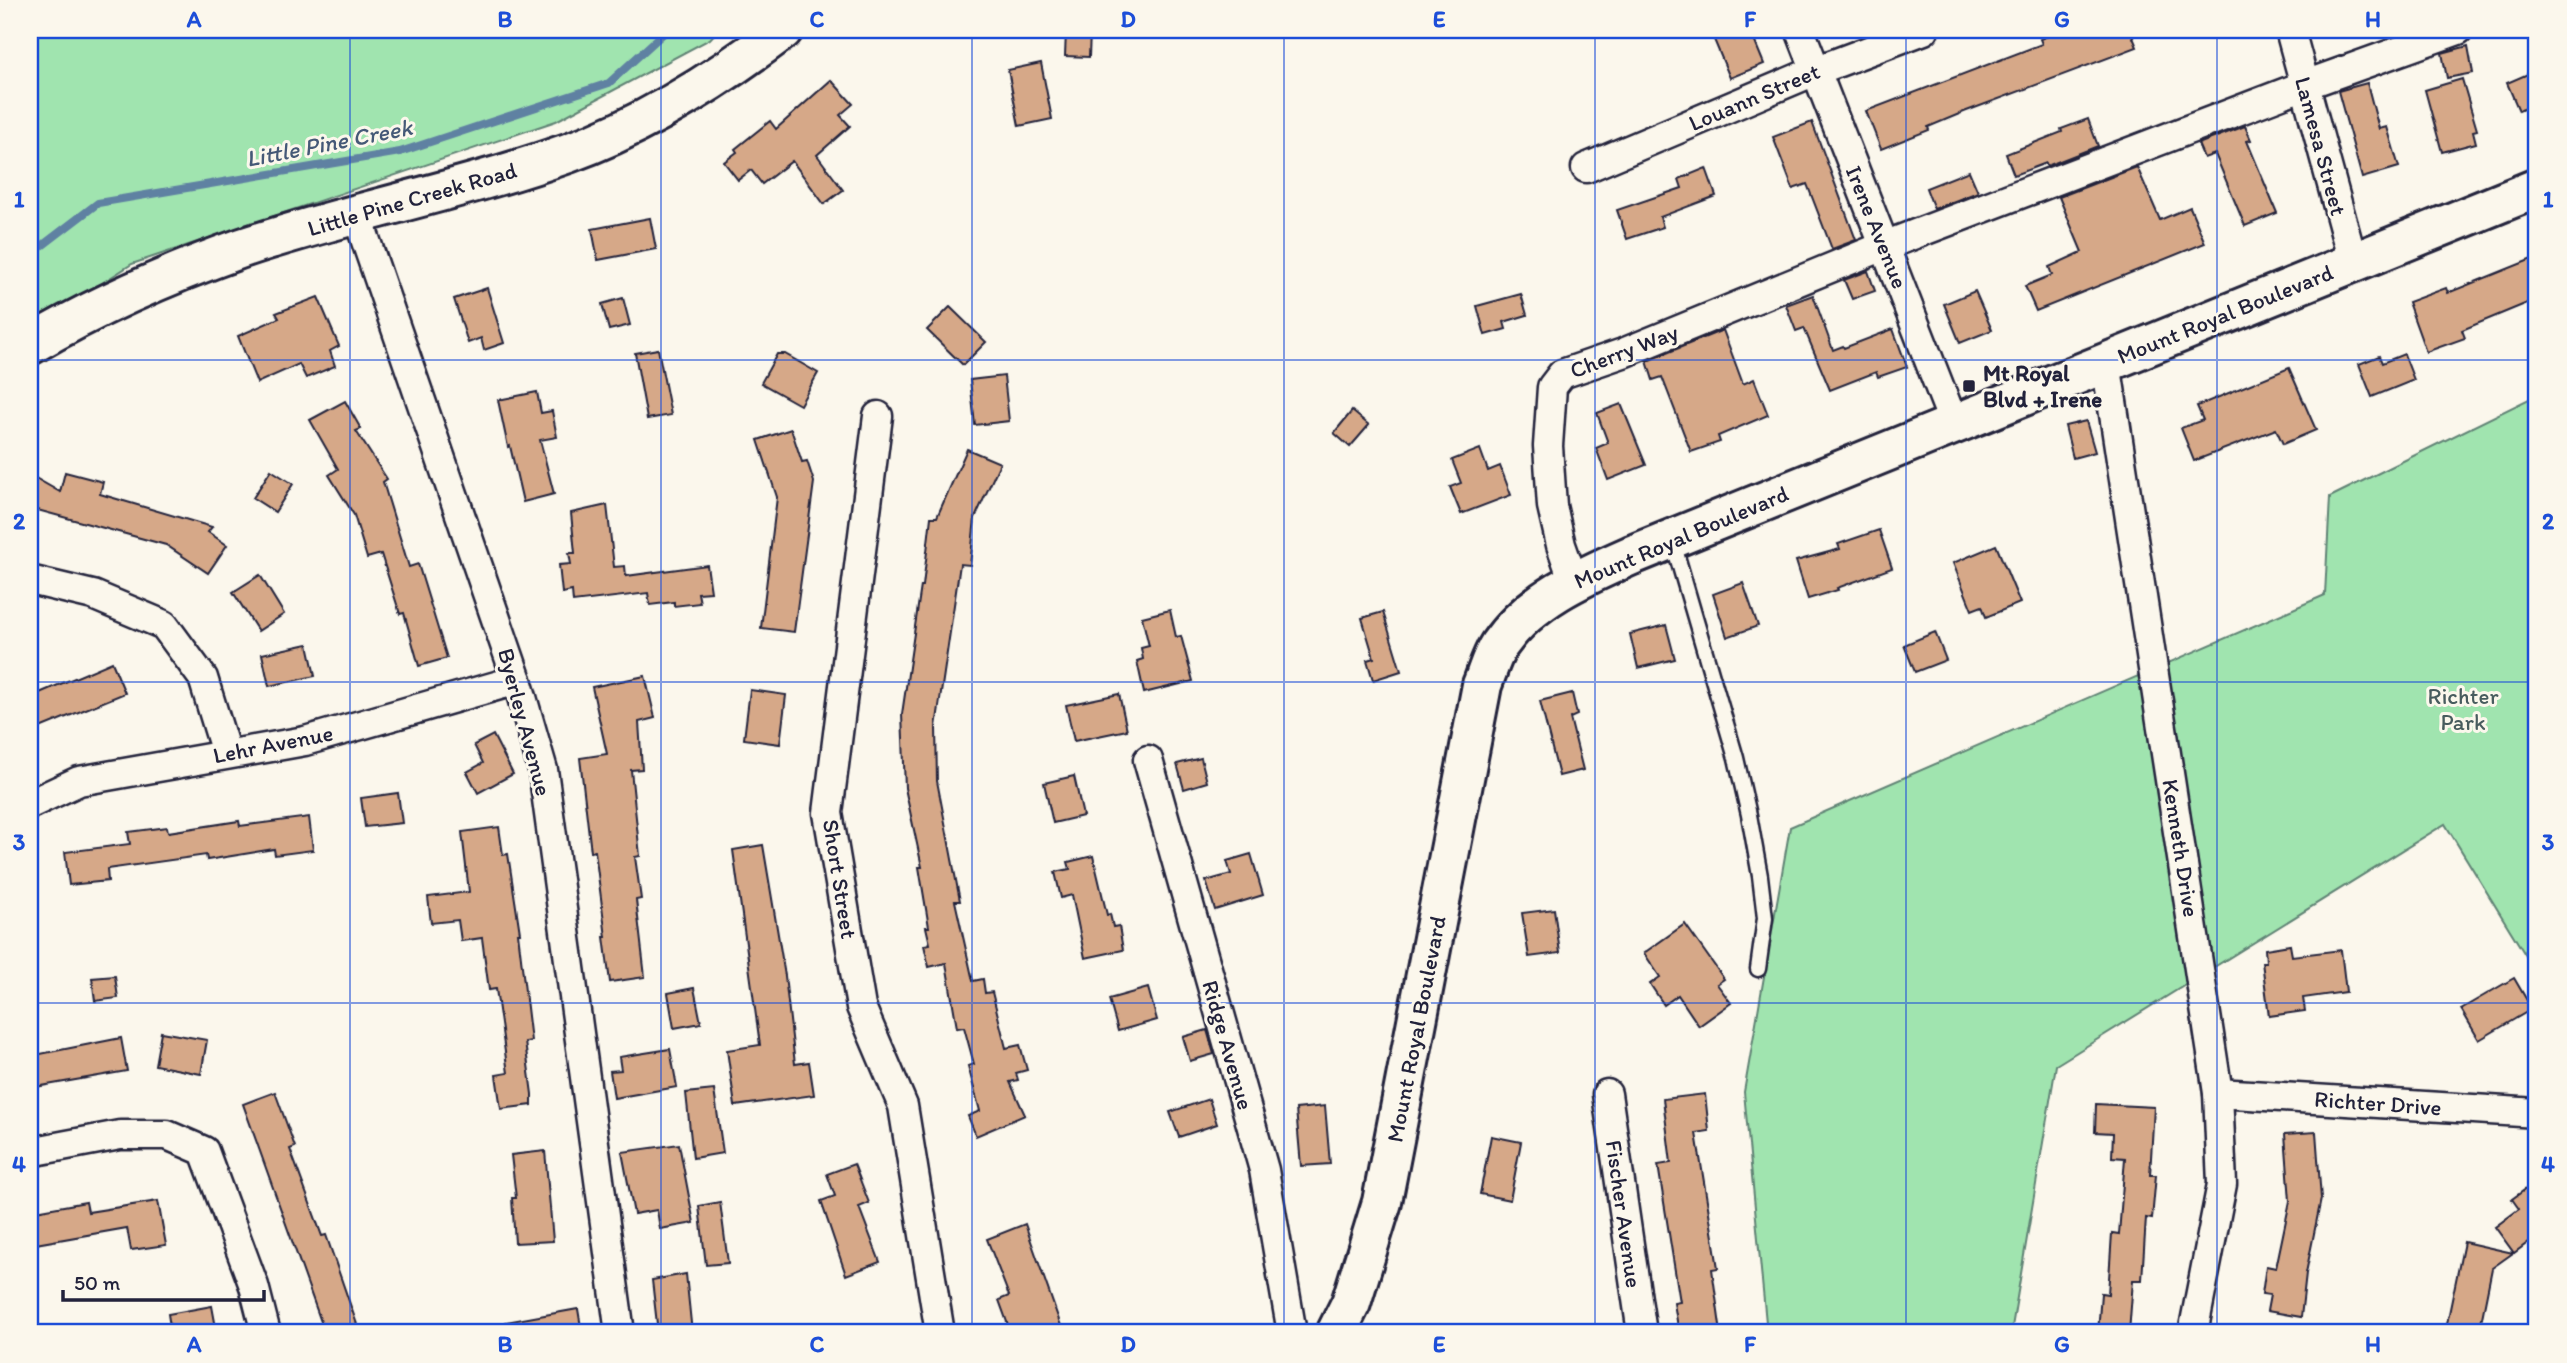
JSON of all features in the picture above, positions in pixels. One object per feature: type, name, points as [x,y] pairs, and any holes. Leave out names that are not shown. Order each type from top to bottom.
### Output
[{"type":"main road","name":"Little Pine Creek Road","points":[[30,345],[110,302],[163,278],[243,248],[568,153],[626,129],[694,92],[783,30]]},
{"type":"main road","name":"Mount Royal Boulevard","points":[[1346,1323],[1382,1202],[1402,1109],[1482,685],[1497,648],[1516,624],[1545,599],[1574,582],[1672,538],[2537,188]]},
{"type":"street","name":"Irene Avenue","points":[[1800,30],[1954,424]]},
{"type":"street","name":"Louann Street","points":[[1586,168],[1815,71],[1924,30]]},
{"type":"street","name":"Lamesa Street","points":[[2290,30],[2353,262]]},
{"type":"street","name":"Cherry Way","points":[[1574,582],[1561,545],[1552,506],[1548,446],[1552,387],[1562,374],[1884,246],[2305,85],[2458,30]]},
{"type":"street","name":"Byerley Avenue","points":[[357,215],[517,680],[543,770],[620,1333]]},
{"type":"street","name":"Kenneth Drive","points":[[2106,362],[2218,1093],[2222,1184],[2193,1333]]},
{"type":"street","name":"Short Street","points":[[878,416],[828,813],[861,1007],[903,1106],[940,1333]]},
{"type":"street","points":[[30,580],[93,595],[164,625],[203,678],[226,753]]},
{"type":"street","name":"Lehr Avenue","points":[[30,804],[79,781],[305,741],[517,680]]},
{"type":"street","name":"Ridge Avenue","points":[[1148,760],[1264,1170],[1292,1333]]},
{"type":"street","name":"Richter Drive","points":[[2218,1093],[2537,1113]]},
{"type":"street","name":"Fischer Avenue","points":[[1607,1094],[1642,1333]]},
{"type":"street","points":[[30,1152],[120,1135],[167,1135],[204,1151],[254,1286],[266,1333]]},
{"type":"lane","points":[[1672,538],[1736,758],[1749,816],[1765,918],[1758,969]]},
{"type":"green space","points":[[30,30],[718,30],[710,39],[556,121],[132,264],[30,329]]},
{"type":"green space","name":"Richter Park","points":[[2537,395],[2537,974],[2445,824],[2056,1065],[2011,1333],[1767,1333],[1744,1092],[1790,827],[2325,595],[2330,497]]},
{"type":"building","points":[[1710,30],[1750,30],[1764,64],[1730,78]]},
{"type":"building","points":[[2063,30],[2130,30],[2137,47],[1964,112],[1928,127],[1929,130],[1881,149],[1866,111],[2042,44],[2040,39]]},
{"type":"building","points":[[1066,31],[1090,32],[1089,57],[1065,56]]},
{"type":"building","points":[[2468,46],[2473,73],[2447,78],[2442,53]]},
{"type":"building","points":[[1041,63],[1052,119],[1019,126],[1008,70]]},
{"type":"building","points":[[2537,70],[2537,103],[2519,111],[2507,83]]},
{"type":"building","points":[[2462,79],[2477,130],[2473,131],[2476,143],[2442,152],[2425,90]]},
{"type":"building","points":[[831,80],[853,104],[840,115],[850,126],[817,155],[843,190],[824,204],[792,161],[762,184],[751,170],[738,180],[724,162],[737,152],[735,149],[770,121],[776,129]]},
{"type":"building","points":[[2367,83],[2379,129],[2387,127],[2399,167],[2362,178],[2338,91]]},
{"type":"building","points":[[2088,119],[2098,146],[2047,166],[2046,163],[2014,175],[2006,154]]},
{"type":"building","points":[[1812,122],[1856,240],[1832,249],[1807,184],[1793,189],[1773,137]]},
{"type":"building","points":[[2245,126],[2251,140],[2247,141],[2277,213],[2245,226],[2215,154],[2204,158],[2198,144]]},
{"type":"building","points":[[2137,167],[2160,220],[2190,207],[2205,243],[2036,311],[2025,286],[2052,275],[2049,267],[2082,252],[2059,197]]},
{"type":"building","points":[[1706,168],[1716,196],[1660,217],[1663,227],[1627,239],[1617,210],[1682,188],[1679,179]]},
{"type":"building","points":[[1969,171],[1978,192],[1934,209],[1926,188]]},
{"type":"building","points":[[650,218],[656,249],[598,260],[592,229]]},
{"type":"building","points":[[2537,257],[2537,299],[2462,330],[2465,338],[2426,352],[2408,302],[2446,288],[2448,293]]},
{"type":"building","points":[[1868,271],[1875,291],[1852,299],[1844,280]]},
{"type":"building","points":[[487,288],[504,343],[484,350],[481,338],[468,343],[454,299]]},
{"type":"building","points":[[1975,291],[1992,330],[1960,343],[1944,304]]},
{"type":"building","points":[[1521,294],[1527,315],[1504,322],[1506,329],[1485,335],[1477,306]]},
{"type":"building","points":[[1813,295],[1833,350],[1893,329],[1907,367],[1878,377],[1876,372],[1830,390],[1804,328],[1796,331],[1786,305]]},
{"type":"building","points":[[318,297],[339,346],[330,351],[335,366],[306,378],[299,364],[257,383],[238,336],[279,318],[276,313]]},
{"type":"building","points":[[623,298],[630,325],[609,330],[602,304]]},
{"type":"building","points":[[950,307],[986,342],[963,365],[927,330]]},
{"type":"building","points":[[1723,330],[1743,384],[1754,379],[1768,415],[1718,436],[1720,442],[1691,452],[1662,377],[1653,380],[1647,361]]},
{"type":"building","points":[[658,349],[671,415],[647,419],[635,353]]},
{"type":"building","points":[[777,354],[785,354],[818,373],[800,405],[761,383]]},
{"type":"building","points":[[2404,354],[2414,380],[2372,397],[2359,364],[2379,356],[2382,363]]},
{"type":"building","points":[[2289,368],[2316,430],[2283,444],[2276,429],[2194,461],[2181,428],[2203,420],[2197,406]]},
{"type":"building","points":[[1004,376],[1009,421],[975,425],[970,380]]},
{"type":"building","points":[[537,392],[541,413],[552,411],[557,437],[540,440],[554,494],[523,502],[498,400]]},
{"type":"building","points":[[345,401],[361,429],[356,431],[387,479],[383,482],[409,567],[418,564],[447,658],[419,666],[404,613],[400,614],[381,554],[367,558],[354,515],[329,475],[338,469],[310,420]]},
{"type":"building","points":[[1621,404],[1646,465],[1608,480],[1596,448],[1608,443],[1597,413]]},
{"type":"building","points":[[1352,411],[1369,425],[1350,447],[1334,433]]},
{"type":"building","points":[[2086,421],[2095,452],[2073,458],[2065,426]]},
{"type":"building","points":[[791,429],[802,462],[807,461],[814,482],[794,632],[761,628],[777,497],[758,440]]},
{"type":"building","points":[[967,449],[1000,463],[975,518],[970,565],[960,564],[936,727],[937,781],[960,901],[955,901],[973,981],[983,979],[985,993],[992,992],[1006,1048],[1020,1045],[1027,1070],[1016,1073],[1018,1080],[1010,1082],[1025,1115],[976,1136],[968,1116],[980,1111],[968,1066],[974,1064],[964,1027],[957,1028],[946,963],[929,967],[924,945],[930,944],[926,927],[929,927],[919,867],[922,867],[905,788],[902,714],[923,586],[931,517],[937,517]]},
{"type":"building","points":[[1480,449],[1488,471],[1500,466],[1511,495],[1461,514],[1450,487],[1461,483],[1452,460]]},
{"type":"building","points":[[271,470],[293,484],[275,512],[253,498]]},
{"type":"building","points":[[65,472],[103,482],[100,494],[212,527],[208,532],[227,545],[208,573],[166,545],[30,508],[30,475],[60,492]]},
{"type":"building","points":[[607,505],[614,567],[625,566],[626,576],[707,565],[711,592],[698,593],[700,603],[674,606],[674,602],[650,605],[648,593],[573,602],[572,591],[562,593],[559,565],[571,564],[569,553],[575,553],[571,513]]},
{"type":"building","points":[[1879,530],[1892,568],[1808,599],[1796,561],[1840,549],[1838,544]]},
{"type":"building","points":[[1996,545],[2020,603],[1986,617],[1982,606],[1972,610],[1953,563]]},
{"type":"building","points":[[260,575],[284,614],[258,631],[233,592]]},
{"type":"building","points":[[1743,583],[1758,626],[1727,637],[1713,594]]},
{"type":"building","points":[[1170,610],[1176,637],[1181,636],[1193,681],[1144,693],[1137,661],[1143,659],[1141,648],[1149,646],[1142,617]]},
{"type":"building","points":[[1383,612],[1401,671],[1373,680],[1367,660],[1374,658],[1362,618]]},
{"type":"building","points":[[1666,625],[1675,659],[1638,668],[1630,634]]},
{"type":"building","points":[[1935,632],[1946,660],[1915,672],[1904,645]]},
{"type":"building","points":[[308,644],[315,676],[269,686],[262,654]]},
{"type":"building","points":[[112,662],[125,693],[30,732],[30,697]]},
{"type":"building","points":[[645,676],[655,718],[639,722],[642,769],[631,770],[640,856],[635,857],[641,899],[636,900],[645,977],[610,982],[595,851],[591,852],[580,758],[607,754],[592,687]]},
{"type":"building","points":[[750,690],[786,695],[780,744],[744,739]]},
{"type":"building","points":[[1572,693],[1577,715],[1570,718],[1583,770],[1559,776],[1540,701]]},
{"type":"building","points":[[1119,694],[1127,730],[1074,741],[1066,705]]},
{"type":"building","points":[[493,735],[513,774],[478,793],[467,772],[483,763],[474,745]]},
{"type":"building","points":[[1201,758],[1207,782],[1184,789],[1177,764]]},
{"type":"building","points":[[1074,776],[1083,816],[1053,823],[1044,783]]},
{"type":"building","points":[[398,793],[402,823],[365,827],[361,798]]},
{"type":"building","points":[[309,817],[313,850],[275,855],[274,849],[207,860],[206,855],[107,869],[108,881],[69,885],[65,852],[130,844],[128,832],[167,827],[168,832],[239,821],[240,826]]},
{"type":"building","points":[[499,827],[503,855],[508,854],[520,933],[531,1041],[525,1042],[532,1094],[532,1105],[501,1109],[496,1075],[508,1073],[496,989],[489,990],[482,938],[461,941],[458,920],[431,923],[428,897],[469,892],[462,832]]},
{"type":"building","points":[[763,845],[785,976],[795,1064],[809,1062],[814,1095],[735,1106],[727,1050],[760,1045],[733,850]]},
{"type":"building","points":[[1251,854],[1263,895],[1215,910],[1206,881],[1231,874],[1227,861]]},
{"type":"building","points":[[1093,856],[1107,915],[1110,914],[1113,927],[1119,926],[1123,950],[1085,958],[1072,895],[1061,898],[1055,872],[1070,869],[1068,862]]},
{"type":"building","points":[[1554,909],[1560,953],[1529,957],[1522,913]]},
{"type":"building","points":[[1685,924],[1724,979],[1717,984],[1731,1003],[1699,1026],[1678,995],[1664,1005],[1650,984],[1660,977],[1644,953]]},
{"type":"building","points":[[2290,945],[2292,956],[2341,950],[2346,992],[2303,998],[2305,1011],[2269,1016],[2262,962],[2266,962],[2265,949]]},
{"type":"building","points":[[115,976],[118,998],[95,1001],[92,978]]},
{"type":"building","points":[[2514,978],[2532,1009],[2479,1040],[2461,1009]]},
{"type":"building","points":[[694,988],[701,1023],[674,1028],[668,993]]},
{"type":"building","points":[[1148,988],[1157,1020],[1118,1031],[1109,999]]},
{"type":"building","points":[[1207,1030],[1214,1054],[1190,1061],[1183,1037]]},
{"type":"building","points":[[161,1032],[207,1040],[201,1074],[155,1065]]},
{"type":"building","points":[[121,1038],[127,1071],[30,1088],[30,1056]]},
{"type":"building","points":[[670,1049],[677,1087],[614,1098],[610,1071],[621,1070],[619,1057]]},
{"type":"building","points":[[714,1090],[723,1153],[693,1158],[686,1093]]},
{"type":"building","points":[[275,1092],[295,1147],[290,1149],[322,1236],[326,1235],[360,1333],[325,1333],[243,1104]]},
{"type":"building","points":[[1705,1094],[1709,1131],[1696,1133],[1718,1268],[1712,1269],[1721,1333],[1679,1333],[1674,1303],[1680,1302],[1658,1165],[1671,1163],[1663,1099]]},
{"type":"building","points":[[1209,1099],[1217,1124],[1179,1137],[1170,1112]]},
{"type":"building","points":[[2096,1104],[2154,1107],[2150,1175],[2156,1175],[2152,1219],[2146,1218],[2142,1280],[2133,1280],[2129,1333],[2098,1333],[2101,1293],[2108,1294],[2112,1233],[2119,1234],[2125,1158],[2112,1157],[2113,1133],[2095,1132]]},
{"type":"building","points":[[1325,1106],[1330,1164],[1301,1166],[1296,1109]]},
{"type":"building","points":[[2316,1132],[2321,1199],[2306,1273],[2301,1317],[2267,1311],[2270,1295],[2262,1294],[2266,1266],[2276,1268],[2290,1201],[2285,1134]]},
{"type":"building","points":[[1491,1136],[1521,1142],[1510,1200],[1480,1194]]},
{"type":"building","points":[[679,1144],[694,1223],[660,1229],[657,1210],[634,1214],[622,1152]]},
{"type":"building","points":[[545,1151],[553,1241],[515,1243],[512,1198],[516,1198],[511,1155]]},
{"type":"building","points":[[854,1164],[869,1203],[859,1207],[880,1262],[846,1275],[821,1201],[835,1196],[827,1174]]},
{"type":"building","points":[[2537,1181],[2537,1236],[2514,1253],[2495,1227],[2519,1209],[2512,1199]]},
{"type":"building","points":[[158,1201],[166,1245],[131,1250],[127,1228],[30,1245],[30,1212],[86,1202],[88,1212]]},
{"type":"building","points":[[720,1202],[728,1263],[706,1265],[699,1206]]},
{"type":"building","points":[[1025,1224],[1061,1326],[1041,1333],[1011,1333],[999,1300],[1009,1296],[987,1239]]},
{"type":"building","points":[[2464,1242],[2513,1253],[2492,1268],[2479,1333],[2445,1333]]},
{"type":"building","points":[[686,1274],[692,1333],[658,1333],[652,1280]]},
{"type":"building","points":[[212,1306],[217,1333],[171,1333],[168,1314]]},
{"type":"building","points":[[578,1309],[582,1333],[507,1333],[506,1322]]},
{"type":"waterway","name":"Little Pine Creek","points":[[30,255],[98,203],[400,152],[609,83],[667,30]]},
{"type":"place","name":"Mt Royal Blvd + Irene","points":[[1969,386]]}]
